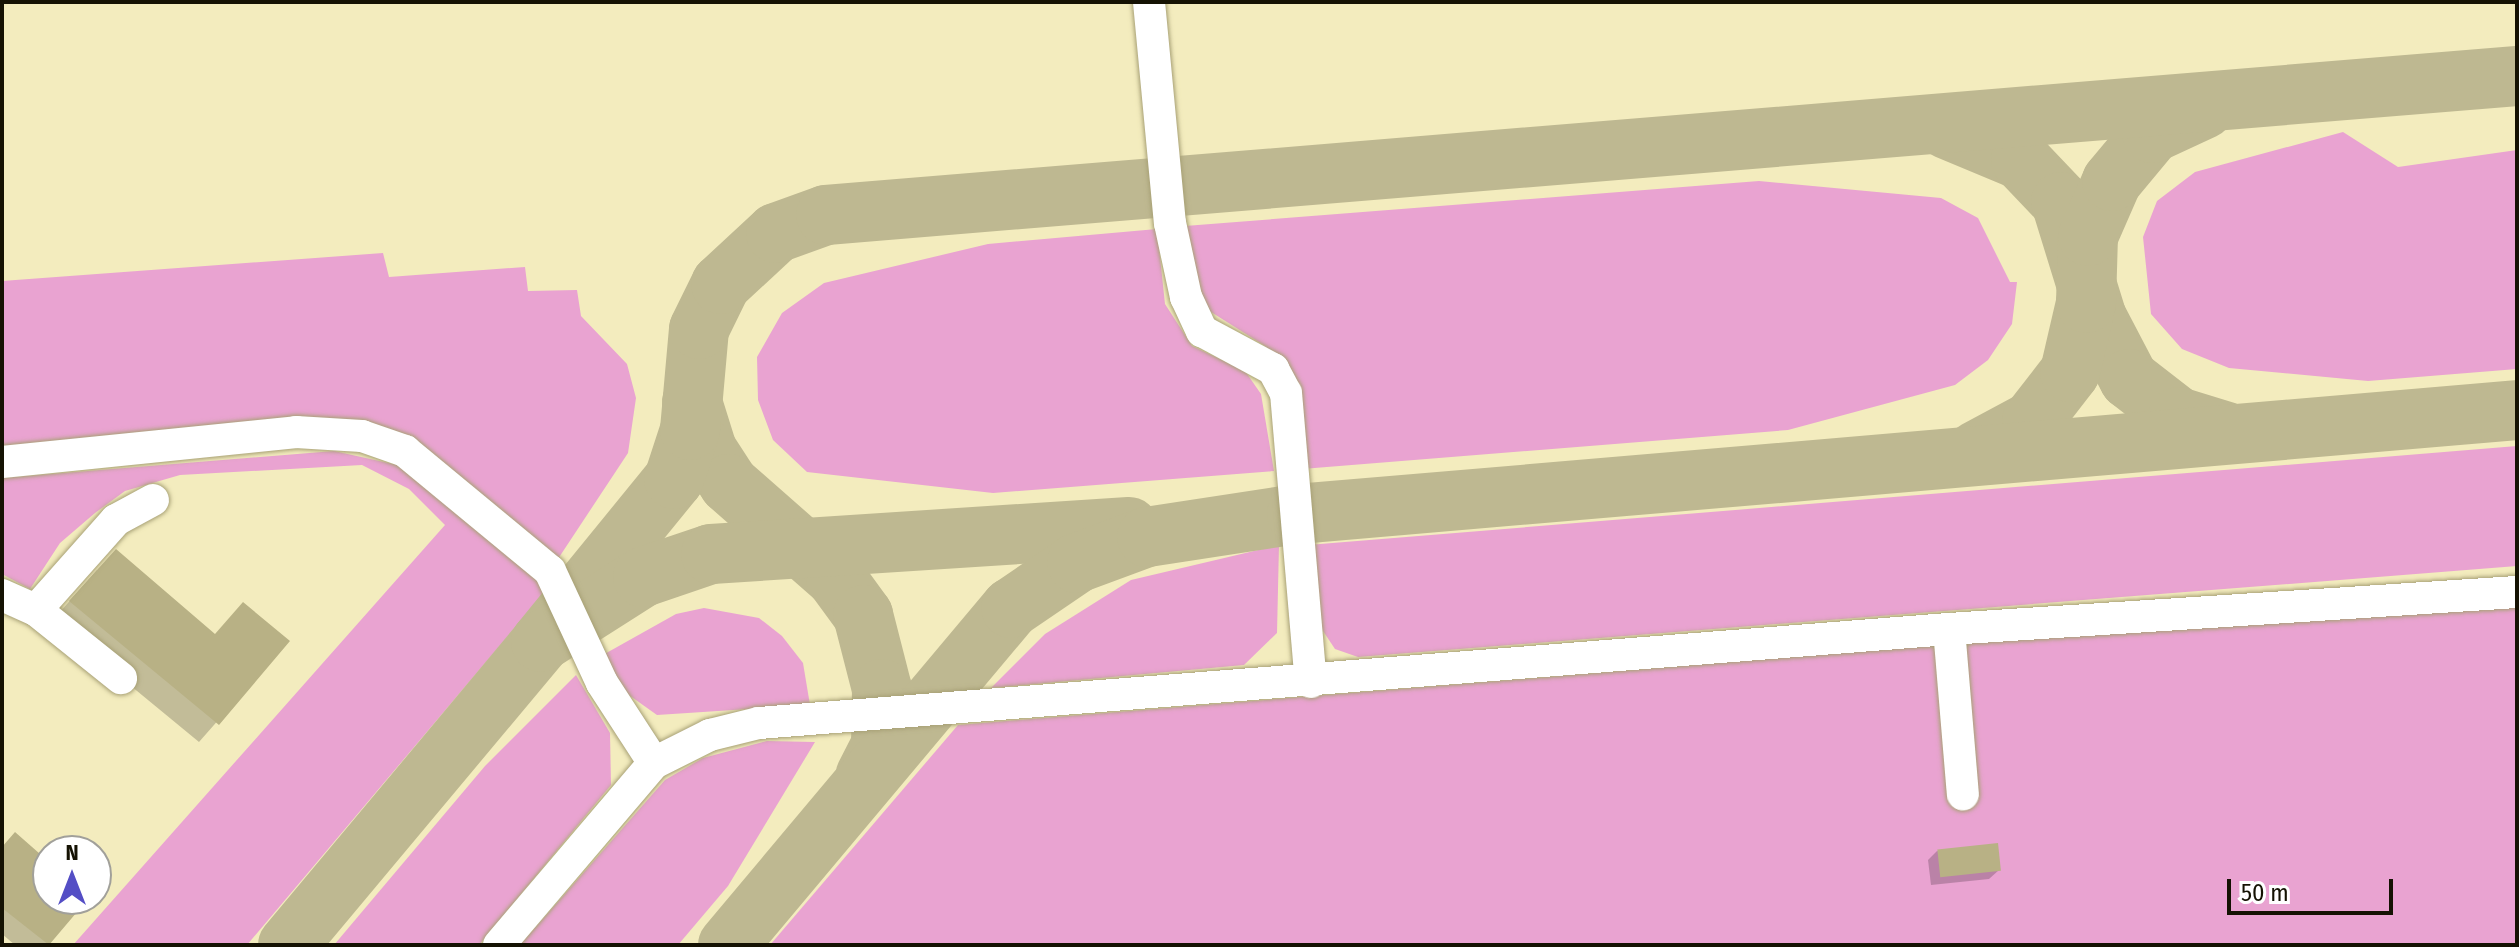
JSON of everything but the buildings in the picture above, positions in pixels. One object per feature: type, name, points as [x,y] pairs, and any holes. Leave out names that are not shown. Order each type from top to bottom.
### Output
[{"type":"lane","points":[[1149,2],[1170,223],[1186,297],[1202,331],[1273,369],[1286,393],[1311,682]]},
{"type":"lane","points":[[2,462],[296,432],[362,436],[405,451],[550,571],[602,683],[654,763]]},
{"type":"lane","points":[[36,610],[116,520],[153,500]]},
{"type":"lane","points":[[499,945],[654,763],[710,735],[759,723],[1311,682],[1949,629],[2517,592]]},
{"type":"lane","points":[[2,595],[36,610],[121,678]]},
{"type":"lane","points":[[1949,629],[1963,794]]},
{"type":"shaded area","points":[[2343,132],[2398,167],[2517,150],[2517,369],[2368,381],[2229,368],[2182,349],[2151,314],[2143,237],[2157,201],[2195,172]]},
{"type":"shaded area","points":[[1759,181],[1941,198],[1978,218],[2010,282],[2017,282],[2012,324],[1988,360],[1955,385],[1788,430],[1302,469],[1288,371],[1265,346],[1200,305],[1185,226]]},
{"type":"shaded area","points":[[1157,229],[1165,304],[1192,346],[1245,371],[1261,394],[1274,471],[993,493],[807,472],[773,440],[758,400],[757,357],[782,313],[824,283],[988,244]]},
{"type":"shaded area","points":[[383,253],[389,277],[525,267],[528,291],[577,290],[581,316],[627,364],[636,398],[628,453],[550,571],[362,436],[2,462],[2,281]]},
{"type":"shaded area","points":[[2517,446],[2517,566],[1358,657],[1335,649],[1319,625],[1308,545]]},
{"type":"shaded area","points":[[334,451],[411,468],[550,586],[247,945],[73,945],[100,915],[112,915],[112,901],[445,525],[409,489],[362,465],[180,475],[125,491],[95,513],[60,543],[30,589],[2,574],[2,478]]},
{"type":"shaded area","points":[[1279,545],[1277,633],[1244,665],[991,688],[1045,634],[1131,580]]},
{"type":"shaded area","points":[[2517,598],[2517,945],[770,945],[958,725]]},
{"type":"shaded area","points":[[704,608],[759,618],[782,636],[803,663],[810,705],[657,715],[619,688],[601,656],[676,614]]},
{"type":"shaded area","points":[[576,675],[610,733],[611,785],[479,945],[334,945],[485,766]]},
{"type":"shaded area","points":[[767,741],[815,742],[728,886],[678,945],[520,945],[665,780],[703,758]]},
{"type":"taxiway","points":[[541,642],[674,479],[690,430],[699,329],[721,284],[776,233],[826,215],[2517,76]]},
{"type":"taxiway","points":[[1976,451],[2032,421],[2070,372],[2086,303],[2088,236],[2112,181],[2152,133],[2204,109]]},
{"type":"taxiway","points":[[1947,129],[2021,160],[2061,202],[2097,318],[2129,379],[2178,417],[2227,432]]},
{"type":"taxiway","points":[[692,402],[707,450],[729,484],[836,578],[863,615],[882,689],[881,745],[866,775]]},
{"type":"taxiway","points":[[728,945],[1011,608],[1077,563],[1147,537],[1297,514],[2517,410]]},
{"type":"taxiway","points":[[288,945],[541,642],[643,577],[711,554],[1129,527]]}]
